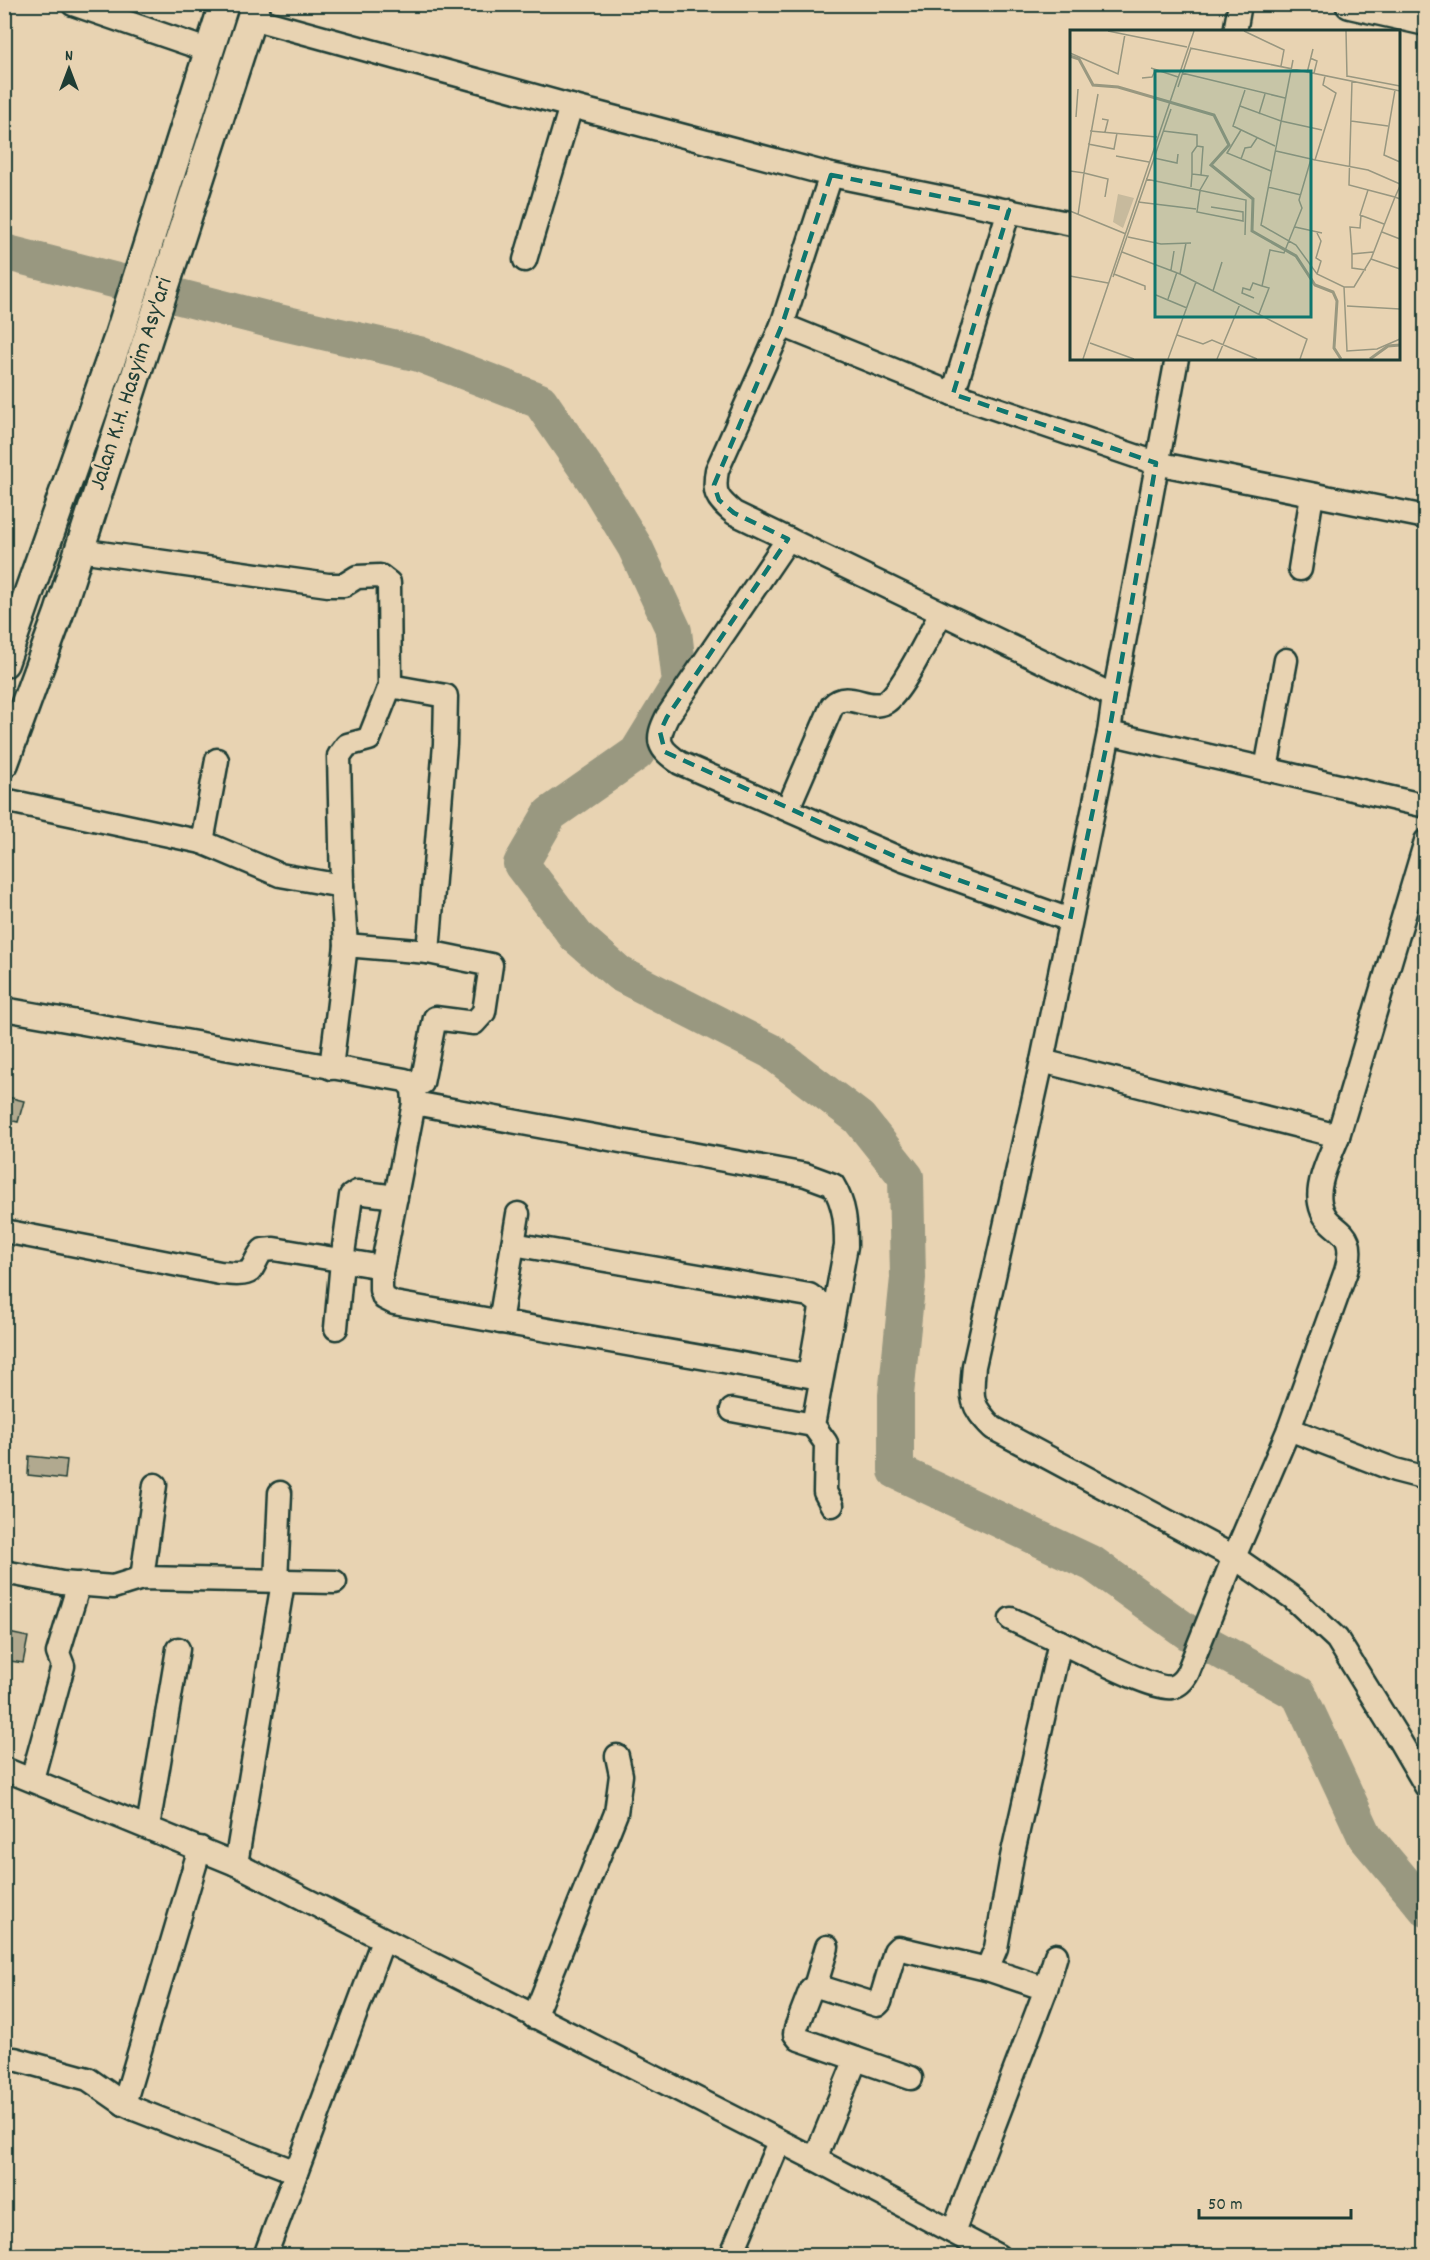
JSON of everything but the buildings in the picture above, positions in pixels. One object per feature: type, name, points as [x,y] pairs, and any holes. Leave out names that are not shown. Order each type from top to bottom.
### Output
[{"type":"main road","name":"Jalan K.H. Hasyim Asy'ari","points":[[4,663],[14,609],[119,336],[224,4]]},
{"type":"main road","points":[[1350,4],[1397,9],[1425,21]]},
{"type":"main road","name":"Jalan K.H. Hasyim Asy'ari","points":[[4,763],[59,613],[254,11]]},
{"type":"main road","points":[[210,51],[237,62]]},
{"type":"street","points":[[73,4],[210,51]]},
{"type":"street","points":[[1235,30],[1240,4]]},
{"type":"street","points":[[254,11],[571,106],[831,175],[1070,224]]},
{"type":"street","points":[[525,260],[571,106]]},
{"type":"street","points":[[831,175],[782,325],[717,470],[714,485],[719,500],[734,513],[1114,696]]},
{"type":"street","points":[[953,394],[1009,210]]},
{"type":"street","points":[[782,325],[953,394],[1156,463],[1425,518]]},
{"type":"street","points":[[1177,360],[1156,463],[1109,733],[1042,1061],[974,1366],[972,1390],[976,1411],[993,1428],[1234,1557],[1293,1598],[1337,1639],[1425,1786]]},
{"type":"street","points":[[1300,569],[1312,495]]},
{"type":"street","points":[[788,539],[667,717],[660,732],[660,742],[665,752],[680,762],[903,860],[1070,920]]},
{"type":"street","points":[[79,550],[328,585],[344,585],[357,577],[380,576],[389,583],[390,686],[369,740],[347,745],[339,756],[342,886],[346,945],[331,1068]]},
{"type":"street","points":[[788,808],[832,706],[837,701],[846,699],[877,705],[886,702],[899,688],[941,614]]},
{"type":"street","points":[[1266,769],[1286,660]]},
{"type":"street","points":[[390,686],[446,696],[444,755],[428,952]]},
{"type":"street","points":[[1109,733],[1425,806]]},
{"type":"street","points":[[202,842],[217,760]]},
{"type":"street","points":[[4,800],[202,842],[280,875],[342,886]]},
{"type":"street","points":[[1011,1619],[1150,1684],[1171,1688],[1183,1681],[1197,1653],[1234,1557],[1289,1429],[1351,1255],[1348,1239],[1323,1214],[1319,1201],[1321,1183],[1338,1136],[1425,841]]},
{"type":"street","points":[[346,945],[428,952],[492,965],[484,1012],[474,1023],[435,1018],[422,1083],[414,1095],[382,1267],[381,1290],[384,1298],[394,1303],[815,1377]]},
{"type":"street","points":[[4,1010],[405,1080],[414,1095],[536,1127],[806,1175],[833,1185],[842,1200],[846,1222],[846,1246],[815,1377]]},
{"type":"street","points":[[1042,1061],[1338,1136]]},
{"type":"street","points":[[336,1328],[342,1261],[353,1193],[396,1197]]},
{"type":"street","points":[[500,1322],[518,1214]]},
{"type":"street","points":[[4,1231],[220,1273],[244,1273],[250,1270],[263,1250],[274,1249],[382,1267]]},
{"type":"street","points":[[513,1244],[809,1295],[820,1304],[821,1308],[813,1425],[826,1443],[825,1492],[832,1505]]},
{"type":"street","points":[[732,1410],[813,1425]]},
{"type":"street","points":[[1289,1429],[1395,1470],[1425,1479]]},
{"type":"street","points":[[142,1578],[155,1485]]},
{"type":"street","points":[[236,1864],[280,1582],[280,1493]]},
{"type":"street","points":[[4,1572],[62,1583],[113,1587],[142,1578],[335,1582]]},
{"type":"street","points":[[32,1779],[63,1666],[58,1653],[79,1584]]},
{"type":"street","points":[[987,1969],[996,1948],[1012,1857],[1060,1642]]},
{"type":"street","points":[[148,1827],[178,1649]]},
{"type":"street","points":[[534,2017],[616,1813],[621,1775],[617,1756]]},
{"type":"street","points":[[4,1769],[236,1864],[815,2159],[998,2256]]},
{"type":"street","points":[[124,2104],[200,1848]]},
{"type":"street","points":[[265,2256],[383,1940]]},
{"type":"street","points":[[827,1947],[815,1987],[811,1989],[795,2034],[800,2039],[911,2078]]},
{"type":"street","points":[[815,1987],[877,2005],[898,1948],[987,1969],[1046,1989]]},
{"type":"street","points":[[953,2232],[1046,1989],[1056,1955]]},
{"type":"street","points":[[15,2059],[88,2079],[124,2104],[296,2172]]},
{"type":"street","points":[[815,2159],[856,2059]]},
{"type":"street","points":[[731,2256],[779,2142]]},
{"type":"highlighted area","points":[[831,175],[1009,210],[953,394],[1156,463],[1109,733],[1070,920],[903,860],[665,752],[660,732],[667,717],[788,539],[734,513],[719,500],[714,485],[782,325]]},
{"type":"waterway","points":[[4,252],[270,320],[419,354],[540,401],[596,483],[635,547],[674,631],[680,683],[637,753],[550,814],[521,864],[576,936],[620,974],[771,1051],[859,1118],[906,1177],[908,1278],[896,1395],[896,1471],[1093,1564],[1193,1636],[1299,1694],[1365,1836],[1426,1909]]}]
